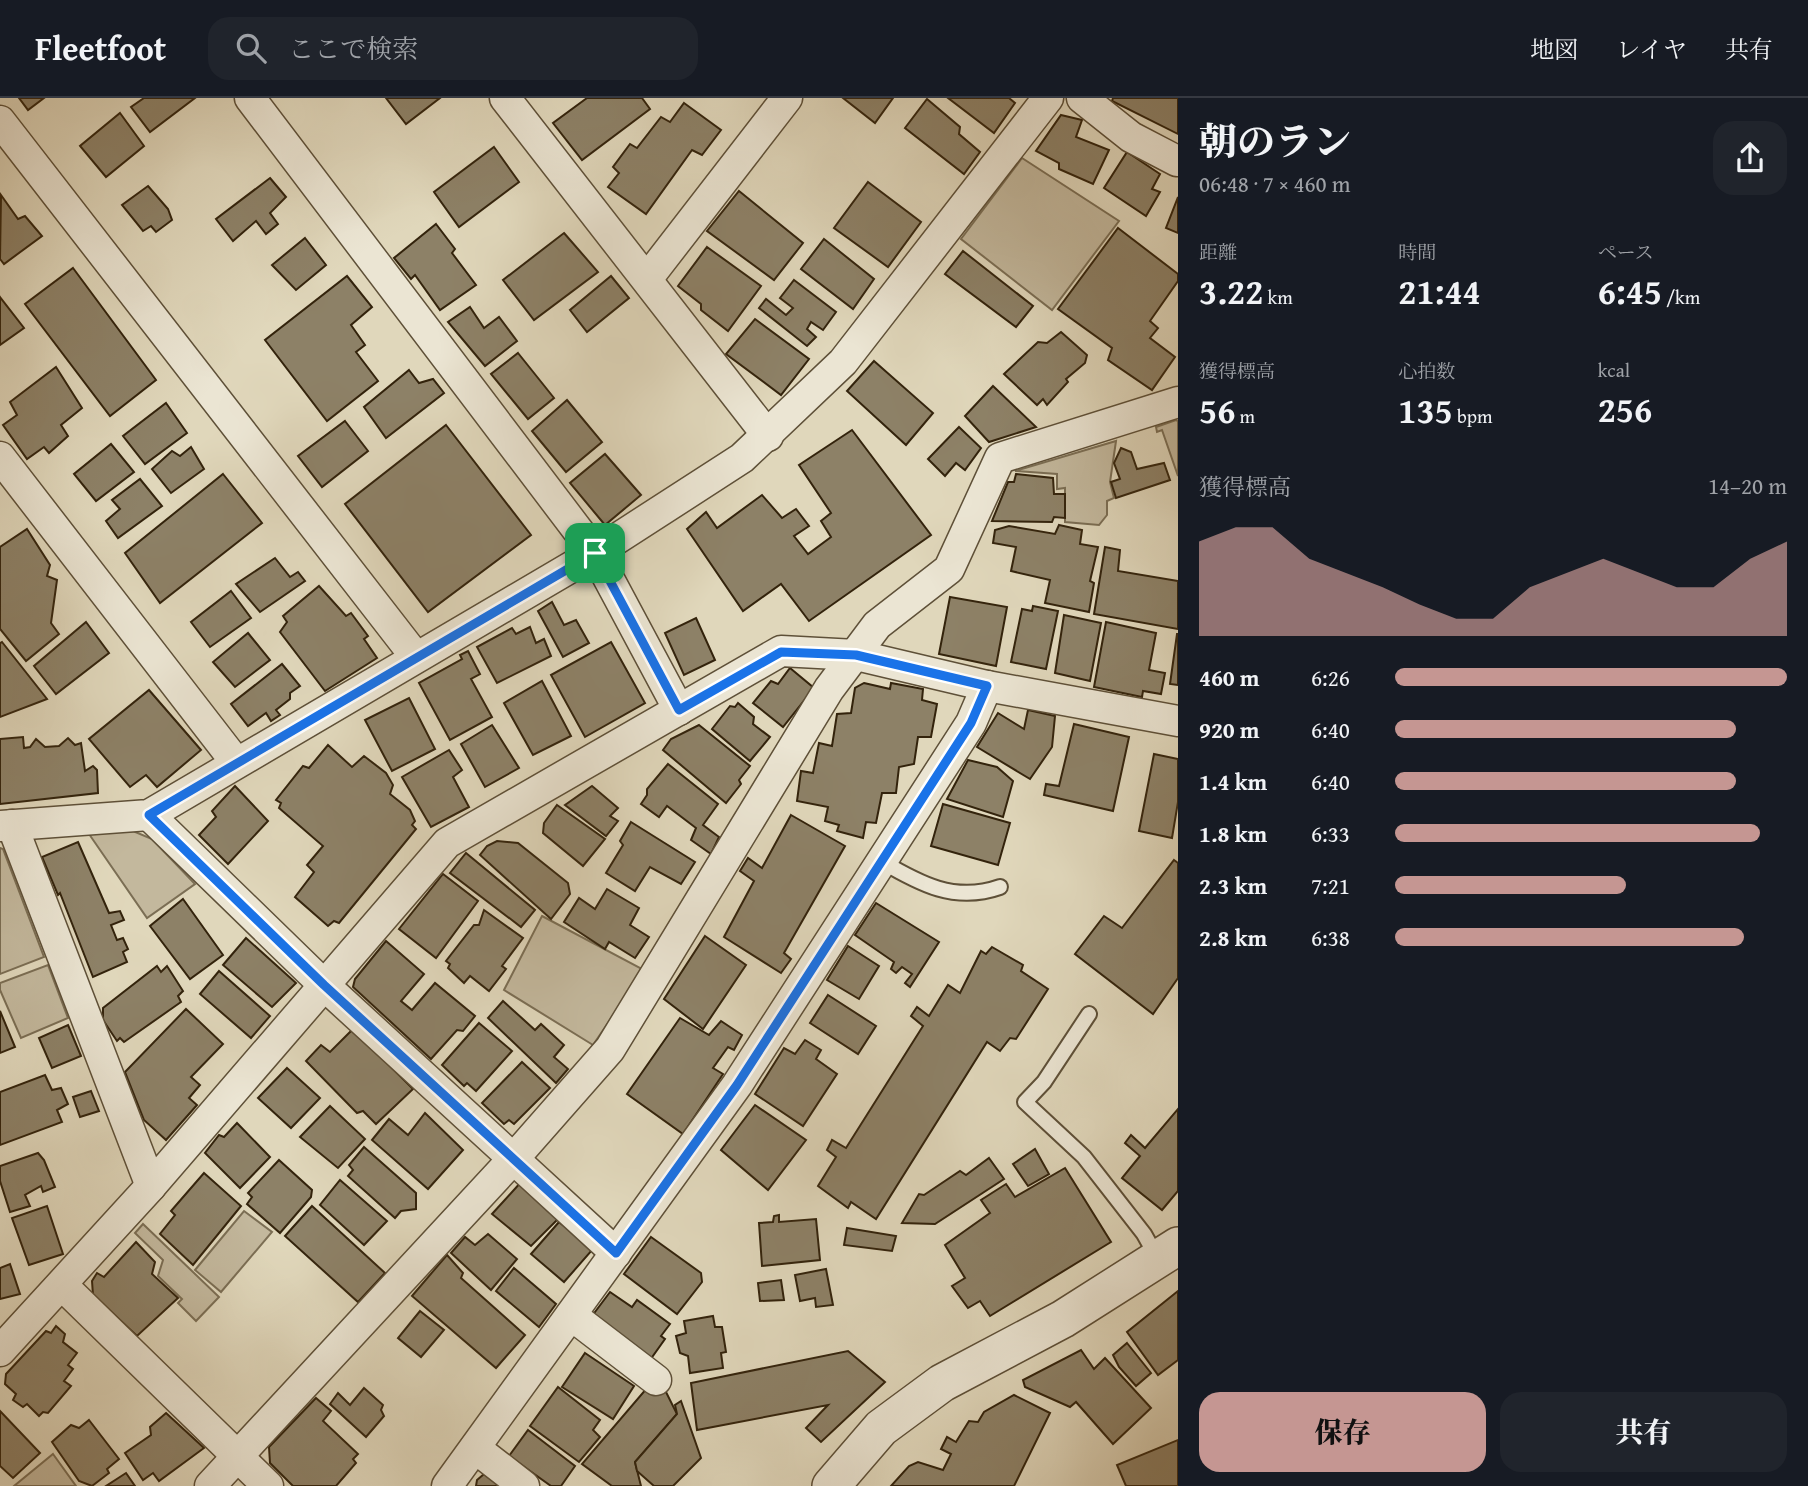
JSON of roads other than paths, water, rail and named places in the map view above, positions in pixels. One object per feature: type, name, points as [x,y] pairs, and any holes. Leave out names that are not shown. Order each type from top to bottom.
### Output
[{"type":"street","points":[[250,98],[595,553],[679,710]]},
{"type":"street","points":[[505,98],[768,436]]},
{"type":"street","points":[[647,279],[787,98]]},
{"type":"street","points":[[151,1186],[6,825],[149,815],[235,761],[595,553],[742,458],[843,362],[1048,98]]},
{"type":"street","points":[[1082,98],[1131,137],[1177,161]]},
{"type":"street","points":[[0,121],[415,656]]},
{"type":"street","points":[[210,1486],[515,1157],[610,1049],[830,689],[877,625],[949,569],[1000,458],[1178,402]]},
{"type":"street","points":[[0,457],[235,761]]},
{"type":"street","points":[[0,1351],[151,1186],[447,843],[781,652],[856,655],[987,686],[1178,720]]},
{"type":"street","points":[[447,1486],[737,1085],[971,723],[987,686]]},
{"type":"street","points":[[149,815],[324,985],[515,1157],[616,1253]]},
{"type":"street","points":[[831,1486],[881,1428],[942,1382],[1063,1319],[1168,1253]]},
{"type":"street","points":[[62,1285],[268,1486]]},
{"type":"street","points":[[571,1315],[656,1380]]},
{"type":"street","points":[[475,1448],[524,1486]]},
{"type":"lane","points":[[881,861],[911,878],[957,893],[978,895],[1000,887]]},
{"type":"lane","points":[[1089,1014],[1044,1082],[1025,1102],[1084,1157],[1144,1234],[1168,1253]]}]
